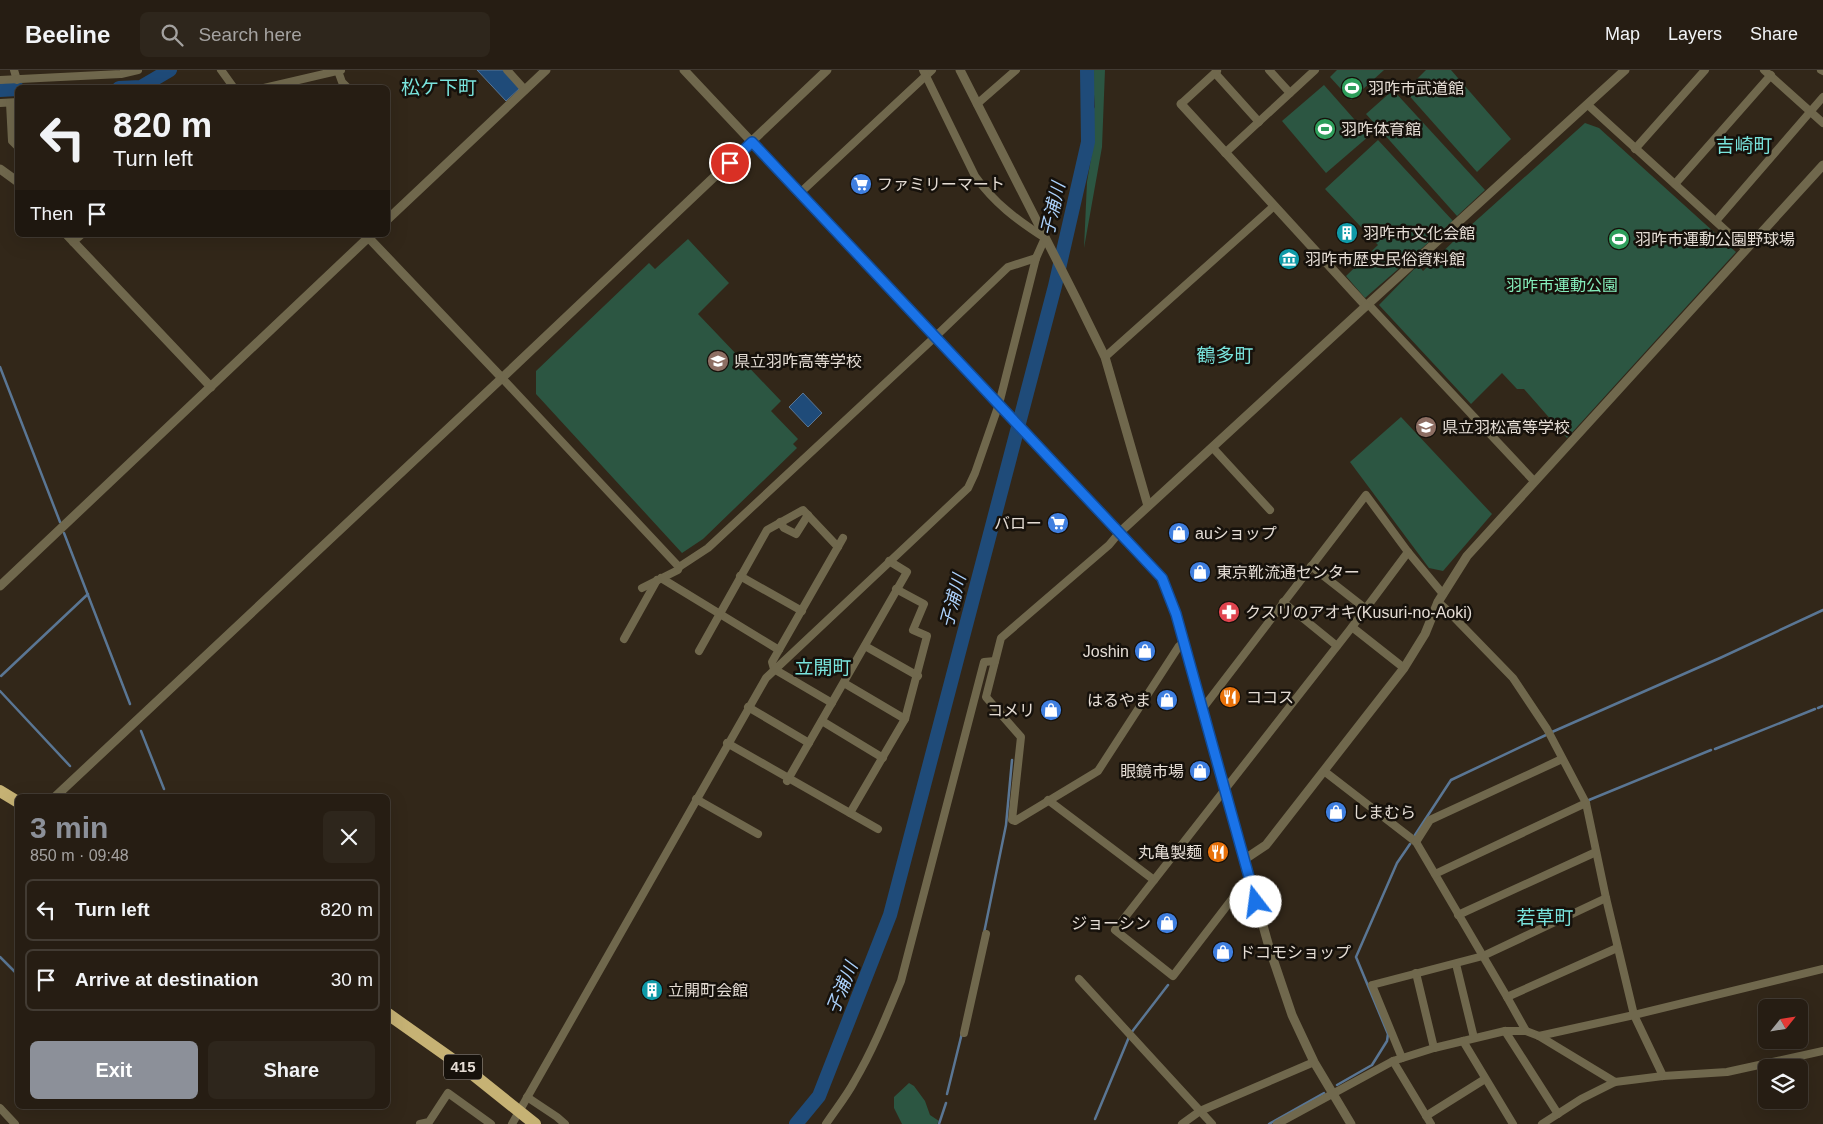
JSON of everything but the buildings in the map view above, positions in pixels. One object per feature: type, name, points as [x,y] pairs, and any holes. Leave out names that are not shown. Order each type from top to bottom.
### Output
[{"type":"highway","points":[[0,791],[15,800]]},
{"type":"highway","name":"415","points":[[390,1015],[470,1072],[535,1124]]},
{"type":"street","points":[[14,70],[17,80]]},
{"type":"street","points":[[0,80],[121,74],[138,70]]},
{"type":"street","points":[[220,70],[232,85]]},
{"type":"street","points":[[287,85],[340,70],[342,82],[345,85]]},
{"type":"street","points":[[507,70],[525,90]]},
{"type":"street","points":[[390,217],[546,70]]},
{"type":"street","points":[[684,70],[801,192],[1162,578],[1172,601],[1269,948],[1292,1015],[1314,1062],[1351,1124]]},
{"type":"street","points":[[58,794],[827,70]]},
{"type":"street","points":[[801,192],[924,73],[932,70]]},
{"type":"street","points":[[960,70],[1105,357],[1148,506]]},
{"type":"street","points":[[977,104],[1016,70]]},
{"type":"street","points":[[1269,70],[1290,93]]},
{"type":"street","points":[[1225,153],[1315,70]]},
{"type":"street","points":[[1184,642],[1179,646],[1098,771],[1015,821],[1012,820],[1021,737],[986,697],[1001,638],[1109,545],[1148,506],[1625,70]]},
{"type":"street","points":[[1635,149],[1705,70]]},
{"type":"street","points":[[1259,122],[1216,72],[1182,104],[1274,206],[1534,481]]},
{"type":"street","points":[[924,73],[947,116],[975,176],[985,190],[1010,215],[1045,238]]},
{"type":"street","points":[[1675,184],[1768,73],[1823,123]]},
{"type":"street","points":[[1716,221],[1823,97]]},
{"type":"street","points":[[0,103],[14,103],[12,141],[15,144]]},
{"type":"street","points":[[1588,105],[1746,249]]},
{"type":"street","points":[[1245,859],[1266,845],[1404,668],[1425,634],[1440,598],[1467,556],[1823,165]]},
{"type":"street","points":[[0,169],[15,180]]},
{"type":"street","points":[[1105,357],[1274,206]]},
{"type":"street","points":[[0,586],[368,237]]},
{"type":"street","points":[[370,237],[679,567]]},
{"type":"street","points":[[70,238],[210,387]]},
{"type":"street","points":[[512,1124],[758,689],[774,669],[968,488],[1001,407],[1036,258],[1045,238]]},
{"type":"street","points":[[642,588],[678,570],[679,567],[708,548],[1008,267],[1036,258]]},
{"type":"street","points":[[1212,448],[1270,510]]},
{"type":"street","points":[[1203,708],[1366,495],[1440,598],[1513,678],[1547,729],[1586,803],[1617,948],[1634,1015],[1662,1076]]},
{"type":"street","points":[[699,651],[767,530],[803,510],[838,547]]},
{"type":"street","points":[[780,522],[784,528],[796,534],[808,515]]},
{"type":"street","points":[[832,703],[774,669],[772,662],[843,538]]},
{"type":"street","points":[[1252,886],[1239,890],[1173,976],[1115,930],[1366,609],[1408,552]]},
{"type":"street","points":[[788,780],[896,589],[908,572],[890,562]]},
{"type":"street","points":[[1311,566],[1366,609]]},
{"type":"street","points":[[740,576],[802,611]]},
{"type":"street","points":[[659,579],[779,650]]},
{"type":"street","points":[[624,639],[659,579]]},
{"type":"street","points":[[850,814],[905,719],[918,676],[927,636],[913,630],[924,604],[896,589]]},
{"type":"street","points":[[1283,602],[1337,646]]},
{"type":"street","points":[[1352,627],[1404,668]]},
{"type":"street","points":[[865,646],[918,676]]},
{"type":"street","points":[[826,1124],[867,1059],[883,1026],[901,980],[984,662],[995,661]]},
{"type":"street","points":[[844,683],[905,719]]},
{"type":"street","points":[[748,707],[809,743]]},
{"type":"street","points":[[822,721],[883,758]]},
{"type":"street","points":[[728,743],[788,780],[878,829]]},
{"type":"street","points":[[1416,842],[1430,820],[1562,759]]},
{"type":"street","points":[[1324,771],[1416,842],[1508,997],[1526,1031]]},
{"type":"street","points":[[696,799],[758,834]]},
{"type":"street","points":[[1048,800],[1154,880]]},
{"type":"street","points":[[1435,874],[1586,803]]},
{"type":"street","points":[[1458,915],[1596,852]]},
{"type":"street","points":[[1402,1058],[1372,985],[1483,956],[1606,898]]},
{"type":"street","points":[[964,1032],[986,934]]},
{"type":"street","points":[[1508,997],[1617,948]]},
{"type":"street","points":[[1456,964],[1474,1038]]},
{"type":"street","points":[[1539,1036],[1823,969]]},
{"type":"street","points":[[1416,973],[1434,1048]]},
{"type":"street","points":[[1079,979],[1212,1124]]},
{"type":"street","points":[[1505,1031],[1558,1114]]},
{"type":"street","points":[[1277,1124],[1393,1061],[1434,1048],[1505,1031],[1526,1031],[1539,1036],[1614,1082]]},
{"type":"street","points":[[1463,1041],[1513,1124]]},
{"type":"street","points":[[1542,1124],[1581,1099],[1614,1082],[1662,1076],[1727,1072],[1823,1051]]},
{"type":"street","points":[[1393,1061],[1431,1124]]},
{"type":"street","points":[[1182,1124],[1200,1111],[1314,1062]]},
{"type":"street","points":[[1426,1116],[1485,1079]]},
{"type":"street","points":[[420,1124],[429,1122],[448,1093],[491,1124]]},
{"type":"street","points":[[527,1097],[565,1124]]},
{"type":"street","points":[[0,1108],[15,1124]]},
{"type":"green space","points":[[1092,70],[1105,70],[1102,147],[1084,248],[1087,182],[1094,141],[1090,124],[1095,107]]},
{"type":"green space","name":"羽咋市武道館","points":[[1337,70],[1384,70],[1351,100],[1330,77]]},
{"type":"green space","points":[[1426,70],[1451,70],[1511,139],[1477,172],[1405,91]]},
{"type":"green space","name":"羽咋体育館","points":[[1324,85],[1369,136],[1326,173],[1282,121]]},
{"type":"green space","points":[[1393,90],[1485,190],[1457,216],[1366,114]]},
{"type":"green space","name":"羽咋市運動公園","points":[[1585,123],[1599,128],[1736,252],[1567,438],[1524,389],[1517,389],[1502,373],[1471,404],[1379,305],[1418,265],[1423,271],[1460,235]]},
{"type":"green space","points":[[1378,140],[1453,221],[1365,298],[1346,276],[1378,245],[1325,189]]},
{"type":"green space","points":[[688,239],[729,283],[698,314],[781,401],[771,411],[798,439],[793,444],[797,448],[703,539],[682,553],[536,394],[536,371],[649,263],[655,269]]},
{"type":"green space","points":[[1401,417],[1492,514],[1443,571],[1429,568],[1350,462]]},
{"type":"green space","points":[[909,1083],[914,1086],[925,1101],[930,1115],[939,1121],[937,1124],[902,1124],[894,1108],[894,1097]]},
{"type":"water","points":[[477,70],[506,70],[520,88],[506,101]]},
{"type":"water","points":[[803,393],[822,413],[808,427],[789,407]]},
{"type":"waterway","points":[[144,85],[170,70]]},
{"type":"waterway","name":"子浦川","points":[[796,1124],[819,1096],[890,915],[1055,286],[1088,142],[1087,70]]},
{"type":"waterway","points":[[0,90],[15,89]]},
{"type":"waterway","points":[[0,367],[60,522]]},
{"type":"waterway","points":[[64,533],[130,704]]},
{"type":"waterway","points":[[1,676],[88,594]]},
{"type":"waterway","points":[[1552,732],[1823,610]]},
{"type":"waterway","points":[[0,691],[70,766]]},
{"type":"waterway","points":[[1818,708],[1823,706]]},
{"type":"waterway","points":[[1715,749],[1815,709]]},
{"type":"waterway","points":[[141,731],[164,789]]},
{"type":"waterway","points":[[1415,835],[1451,780],[1546,735]]},
{"type":"waterway","points":[[1589,800],[1711,750]]},
{"type":"waterway","points":[[984,933],[1006,825],[1012,760]]},
{"type":"waterway","points":[[1337,1085],[1372,1065],[1387,1041],[1388,1034],[1356,957],[1397,863],[1410,844]]},
{"type":"waterway","points":[[0,957],[15,972]]},
{"type":"waterway","points":[[1131,1033],[1168,985]]},
{"type":"waterway","points":[[947,1094],[962,1033]]},
{"type":"waterway","points":[[1095,1119],[1129,1037]]},
{"type":"waterway","points":[[1269,1124],[1324,1093]]},
{"type":"waterway","points":[[939,1124],[946,1103]]},
{"type":"place","name":"羽咋市武道館","points":[[1352,88]]},
{"type":"place","name":"羽咋体育館","points":[[1325,129]]},
{"type":"place","name":"ファミリーマート","points":[[861,184]]},
{"type":"place","name":"羽咋市文化会館","points":[[1347,233]]},
{"type":"place","name":"羽咋市運動公園野球場","points":[[1619,239]]},
{"type":"place","name":"羽咋市歴史民俗資料館","points":[[1289,259]]},
{"type":"place","name":"県立羽咋高等学校","points":[[718,361]]},
{"type":"place","name":"県立羽松高等学校","points":[[1426,427]]},
{"type":"place","name":"バロー","points":[[1058,523]]},
{"type":"place","name":"auショップ","points":[[1179,533]]},
{"type":"place","name":"東京靴流通センター","points":[[1200,572]]},
{"type":"place","name":"クスリのアオキ(Kusuri-no-Aoki)","points":[[1229,612]]},
{"type":"place","name":"Joshin","points":[[1145,651]]},
{"type":"place","name":"ココス","points":[[1230,697]]},
{"type":"place","name":"はるやま","points":[[1167,700]]},
{"type":"place","name":"コメリ","points":[[1051,710]]},
{"type":"place","name":"眼鏡市場","points":[[1200,771]]},
{"type":"place","name":"しまむら","points":[[1336,812]]},
{"type":"place","name":"丸亀製麺","points":[[1218,852]]},
{"type":"place","name":"ジョーシン","points":[[1167,923]]},
{"type":"place","name":"ドコモショップ","points":[[1223,952]]},
{"type":"place","name":"立開町会館","points":[[652,990]]},
{"type":"district","name":"松ケ下町","points":[[439,87]]},
{"type":"district","name":"吉崎町","points":[[1744,145]]},
{"type":"district","name":"鶴多町","points":[[1225,355]]},
{"type":"district","name":"立開町","points":[[823,667]]},
{"type":"district","name":"若草町","points":[[1545,917]]},
{"type":"route","points":[[730,163],[752,142],[801,192],[1107,521],[1152,565],[1162,578],[1176,614],[1256,902]]}]
